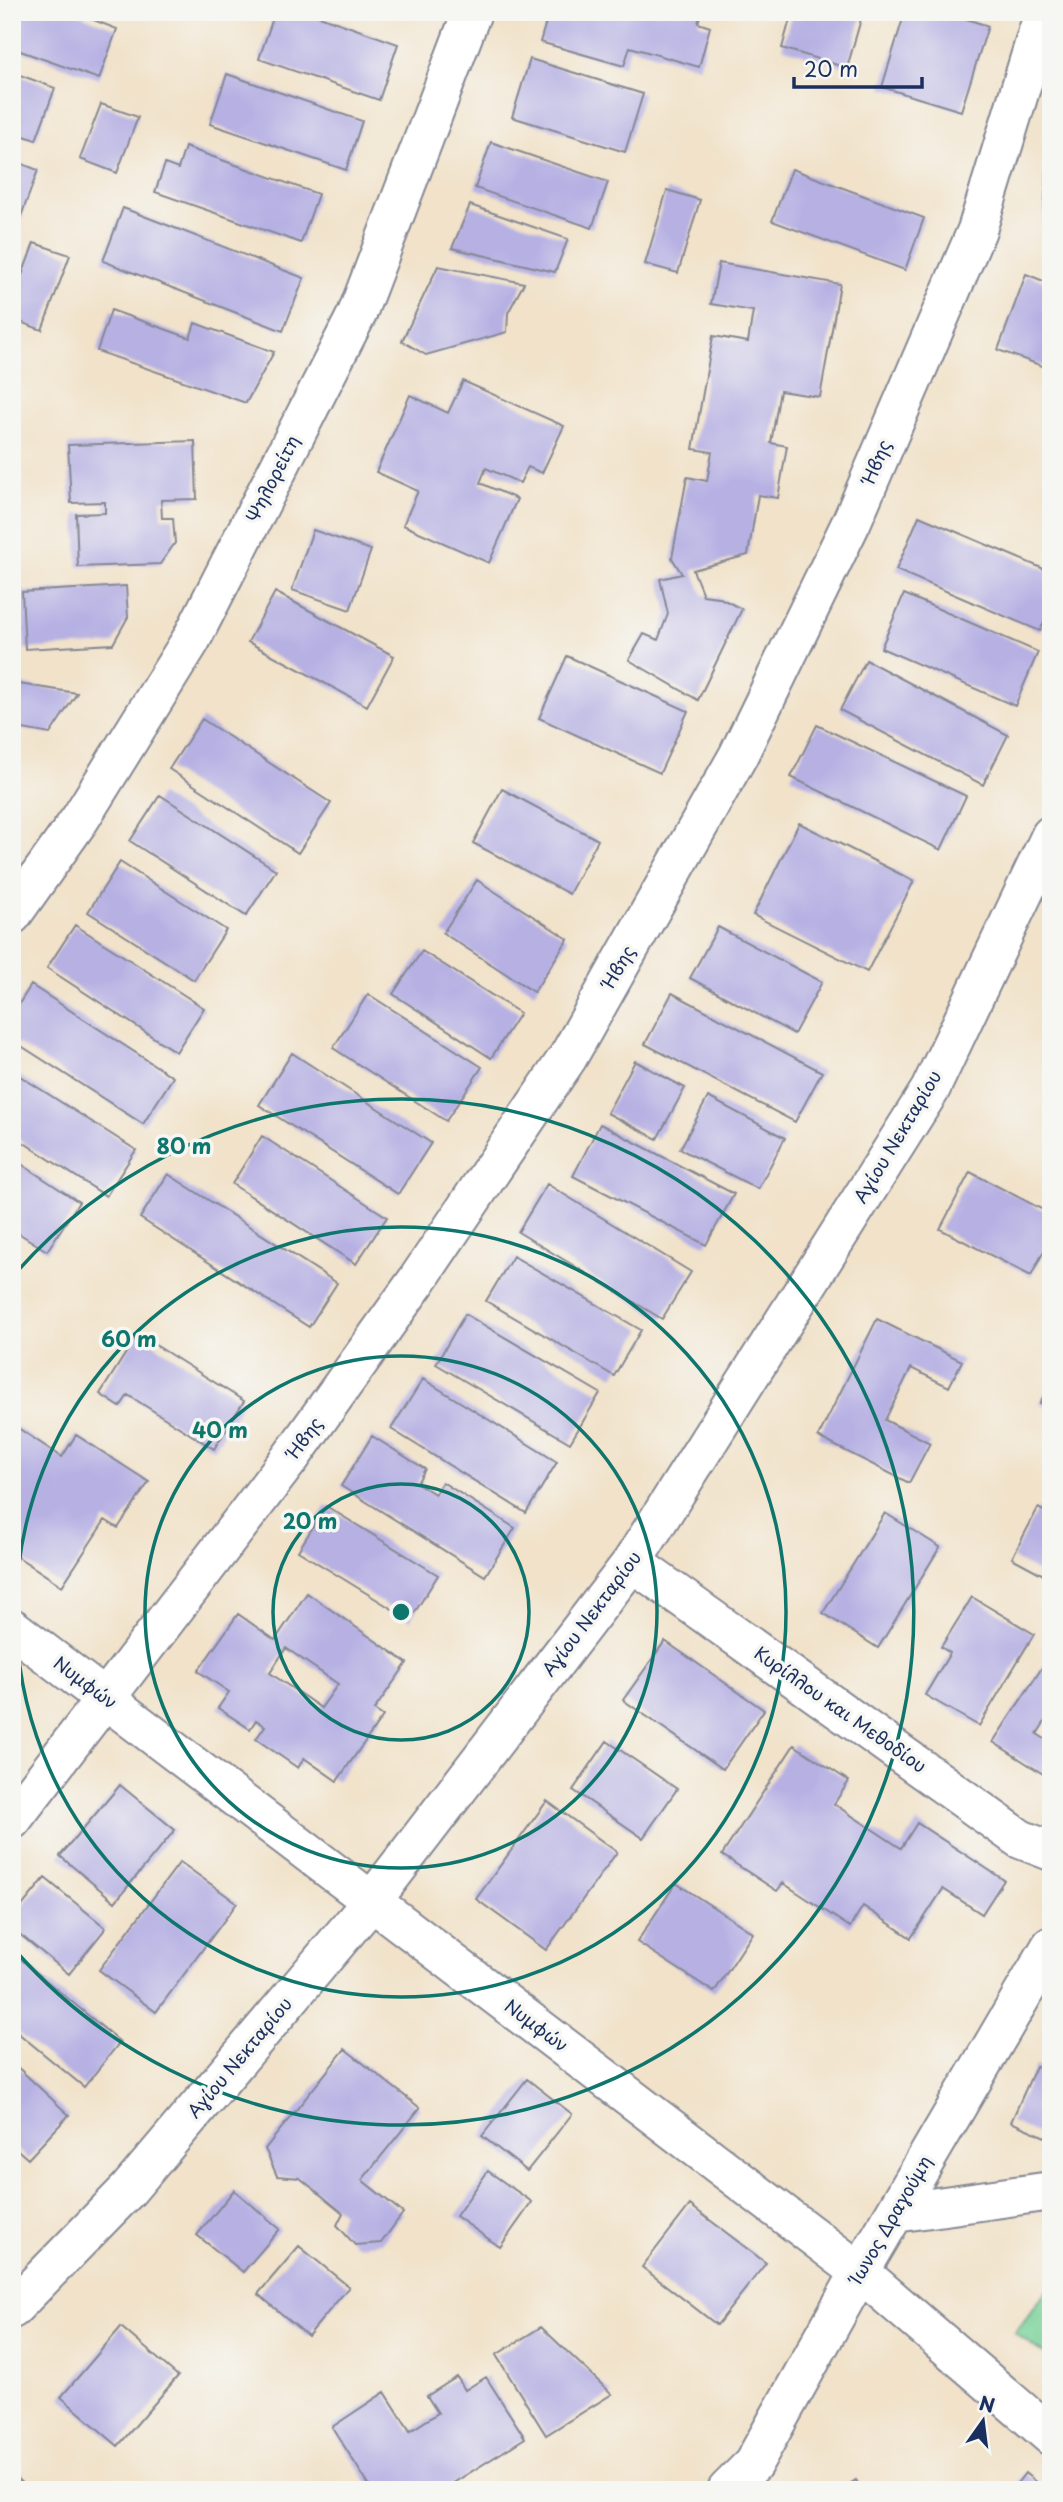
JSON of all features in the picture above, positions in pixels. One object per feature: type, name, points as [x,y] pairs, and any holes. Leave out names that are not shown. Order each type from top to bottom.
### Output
[{"type":"street","name":"Ψηλορείτη","points":[[12,915],[80,820],[191,640],[345,338],[357,314],[472,12]]},
{"type":"street","name":"Ήβης","points":[[12,1820],[291,1457],[416,1282],[568,1057],[738,756],[852,521],[977,230],[1044,12]]},
{"type":"street","name":"Αγίου Νεκταρίου","points":[[12,2308],[128,2190],[372,1901],[632,1562],[930,1090],[1051,835]]},
{"type":"street","name":"Κυρίλλου και Μεθοδίου","points":[[632,1562],[1020,1839],[1051,1851]]},
{"type":"street","name":"Νυμφών","points":[[12,1628],[860,2272],[1051,2436]]},
{"type":"street","name":"Ίωνος Δραγούμη","points":[[727,2490],[753,2464],[860,2272],[1051,1946]]},
{"type":"street","points":[[895,2213],[1051,2191]]},
{"type":"green space","points":[[1051,2285],[1051,2359],[1015,2333]]},
{"type":"building","points":[[12,12],[73,12],[117,29],[99,79],[12,48]]},
{"type":"building","points":[[275,12],[308,12],[398,44],[379,100],[259,59]]},
{"type":"building","points":[[549,12],[701,12],[698,23],[710,27],[699,67],[630,47],[624,66],[540,42]]},
{"type":"building","points":[[792,12],[863,12],[847,68],[782,48]]},
{"type":"building","points":[[905,12],[945,12],[988,26],[961,111],[882,87]]},
{"type":"building","points":[[530,59],[643,94],[625,152],[512,117]]},
{"type":"building","points":[[12,72],[55,88],[36,140],[12,132]]},
{"type":"building","points":[[227,74],[362,121],[346,170],[210,124]]},
{"type":"building","points":[[101,104],[138,117],[117,173],[80,159]]},
{"type":"building","points":[[491,142],[608,182],[592,228],[475,188]]},
{"type":"building","points":[[185,147],[318,194],[301,243],[155,192],[165,164],[178,169]]},
{"type":"building","points":[[12,160],[38,170],[20,219],[12,216]]},
{"type":"building","points":[[1047,167],[1051,167],[1051,232],[1043,232]]},
{"type":"building","points":[[792,169],[924,218],[905,270],[772,221]]},
{"type":"building","points":[[667,190],[700,200],[678,273],[645,264]]},
{"type":"building","points":[[470,205],[568,239],[555,272],[452,248]]},
{"type":"building","points":[[123,208],[304,278],[283,331],[103,261]]},
{"type":"building","points":[[34,243],[70,255],[42,330],[12,319],[12,302]]},
{"type":"building","points":[[719,263],[840,284],[820,397],[780,391],[771,443],[787,446],[778,498],[758,495],[748,555],[693,570],[703,595],[718,597],[742,609],[698,700],[629,660],[644,634],[658,640],[668,614],[660,579],[682,574],[672,558],[687,477],[707,481],[712,452],[693,449],[713,336],[748,342],[753,311],[711,304]]},
{"type":"building","points":[[438,266],[524,283],[508,313],[507,332],[426,355],[402,341]]},
{"type":"building","points":[[1026,274],[1051,284],[1051,361],[1048,368],[998,350]]},
{"type":"building","points":[[111,310],[190,338],[195,323],[274,352],[246,403],[97,351]]},
{"type":"building","points":[[463,381],[564,426],[542,473],[528,467],[520,483],[486,468],[480,483],[517,499],[489,563],[403,525],[418,491],[376,472],[410,395],[448,413]]},
{"type":"building","points":[[195,441],[197,499],[161,500],[162,518],[173,518],[175,543],[160,564],[78,567],[76,514],[105,513],[105,502],[71,503],[68,445]]},
{"type":"building","points":[[919,516],[1051,572],[1051,606],[1040,631],[896,570]]},
{"type":"building","points":[[313,530],[371,550],[350,610],[292,590]]},
{"type":"building","points":[[126,586],[128,617],[113,644],[25,649],[22,592]]},
{"type":"building","points":[[275,592],[394,656],[367,706],[248,642]]},
{"type":"building","points":[[904,594],[1038,652],[1015,706],[881,648]]},
{"type":"building","points":[[567,656],[688,711],[660,773],[539,718]]},
{"type":"building","points":[[866,660],[1008,735],[983,785],[840,710]]},
{"type":"building","points":[[12,683],[77,693],[50,734],[12,727]]},
{"type":"building","points":[[202,719],[331,803],[298,853],[169,769]]},
{"type":"building","points":[[817,725],[966,796],[941,850],[791,777]]},
{"type":"building","points":[[502,789],[598,840],[569,894],[473,843]]},
{"type":"building","points":[[160,795],[276,870],[246,916],[130,841]]},
{"type":"building","points":[[799,823],[914,881],[867,972],[753,915]]},
{"type":"building","points":[[120,862],[226,930],[194,980],[88,912]]},
{"type":"building","points":[[477,880],[568,939],[534,992],[443,933]]},
{"type":"building","points":[[75,925],[204,1008],[176,1052],[47,968]]},
{"type":"building","points":[[718,927],[822,982],[794,1034],[690,978]]},
{"type":"building","points":[[422,951],[520,1013],[491,1058],[393,994]]},
{"type":"building","points":[[31,985],[173,1077],[143,1124],[12,1040],[12,1015]]},
{"type":"building","points":[[672,993],[822,1072],[795,1122],[645,1044]]},
{"type":"building","points":[[368,994],[482,1067],[446,1121],[333,1048]]},
{"type":"building","points":[[292,1053],[431,1143],[398,1194],[259,1105]]},
{"type":"building","points":[[635,1061],[685,1088],[657,1139],[607,1113]]},
{"type":"building","points":[[12,1071],[136,1150],[106,1196],[12,1135]]},
{"type":"building","points":[[708,1097],[785,1138],[758,1189],[680,1149]]},
{"type":"building","points":[[600,1124],[734,1194],[706,1245],[573,1176]]},
{"type":"building","points":[[262,1136],[387,1217],[356,1264],[232,1184]]},
{"type":"building","points":[[12,1158],[79,1202],[47,1251],[12,1229]]},
{"type":"building","points":[[970,1172],[1051,1214],[1051,1237],[1031,1276],[940,1229]]},
{"type":"building","points":[[168,1174],[337,1283],[309,1327],[140,1218]]},
{"type":"building","points":[[547,1184],[691,1272],[662,1319],[518,1232]]},
{"type":"building","points":[[513,1256],[641,1330],[614,1376],[486,1301]]},
{"type":"building","points":[[465,1314],[600,1393],[570,1443],[436,1364]]},
{"type":"building","points":[[877,1319],[962,1361],[949,1387],[911,1368],[885,1420],[930,1443],[909,1483],[818,1437]]},
{"type":"building","points":[[138,1334],[244,1401],[214,1449],[128,1395],[120,1407],[100,1394]]},
{"type":"building","points":[[423,1379],[557,1462],[526,1513],[391,1429]]},
{"type":"building","points":[[1051,1382],[1051,1408],[1040,1403]]},
{"type":"building","points":[[12,1424],[62,1457],[76,1435],[149,1482],[118,1528],[105,1520],[62,1586],[12,1553]]},
{"type":"building","points":[[372,1436],[425,1469],[417,1483],[435,1494],[442,1482],[515,1528],[485,1576],[341,1486]]},
{"type":"building","points":[[326,1506],[438,1575],[410,1620],[298,1551]]},
{"type":"building","points":[[1038,1508],[1051,1515],[1051,1579],[1012,1558]]},
{"type":"building","points":[[885,1513],[940,1547],[878,1648],[823,1613]]},
{"type":"building","points":[[307,1593],[407,1663],[374,1710],[383,1716],[337,1781],[304,1758],[298,1768],[256,1739],[265,1726],[256,1720],[250,1729],[218,1708],[229,1692],[198,1671],[238,1614],[275,1640]],"holes":[[[286,1648],[338,1684],[321,1708],[270,1673]]]},
{"type":"building","points":[[972,1597],[1034,1634],[979,1726],[925,1695],[950,1653],[941,1647]]},
{"type":"building","points":[[665,1641],[764,1710],[723,1769],[623,1700]]},
{"type":"building","points":[[1051,1654],[1051,1712],[1037,1734],[1051,1743],[1051,1779],[993,1742]]},
{"type":"building","points":[[607,1741],[677,1789],[643,1838],[573,1790]]},
{"type":"building","points":[[794,1745],[849,1781],[834,1804],[901,1848],[917,1823],[1004,1880],[982,1914],[943,1889],[911,1938],[863,1906],[850,1927],[783,1883],[777,1891],[722,1855]]},
{"type":"building","points":[[120,1785],[175,1830],[115,1902],[60,1856]]},
{"type":"building","points":[[547,1801],[617,1852],[546,1950],[476,1899]]},
{"type":"building","points":[[180,1862],[237,1903],[156,2012],[99,1970]]},
{"type":"building","points":[[45,1878],[106,1928],[69,1974],[12,1928],[12,1918]]},
{"type":"building","points":[[676,1883],[753,1933],[714,1992],[637,1942]]},
{"type":"building","points":[[12,1952],[120,2042],[84,2087],[12,2028]]},
{"type":"building","points":[[345,2049],[420,2108],[362,2180],[403,2213],[381,2243],[355,2245],[337,2225],[343,2213],[300,2178],[277,2176],[265,2149]]},
{"type":"building","points":[[12,2062],[69,2115],[28,2159],[12,2145]]},
{"type":"building","points":[[1036,2066],[1051,2069],[1051,2130],[1045,2137],[1011,2122]]},
{"type":"building","points":[[527,2079],[572,2114],[527,2171],[482,2136]]},
{"type":"building","points":[[488,2171],[532,2202],[500,2247],[456,2216]]},
{"type":"building","points":[[234,2190],[280,2229],[243,2272],[197,2235]]},
{"type":"building","points":[[690,2205],[766,2263],[717,2325],[642,2267]]},
{"type":"building","points":[[299,2246],[349,2287],[308,2336],[258,2294]]},
{"type":"building","points":[[121,2327],[178,2376],[118,2446],[61,2397]]},
{"type":"building","points":[[541,2327],[612,2394],[546,2435],[496,2355]]},
{"type":"building","points":[[457,2377],[465,2390],[486,2377],[525,2438],[447,2487],[448,2490],[372,2490],[332,2427],[385,2392],[410,2431],[438,2413],[427,2396]]},
{"type":"building","points":[[1025,2473],[1045,2490],[1012,2490]]},
{"type":"building","points":[[12,2474],[29,2490],[12,2490]]},
{"type":"building","points":[[856,2480],[862,2490],[840,2490]]}]
